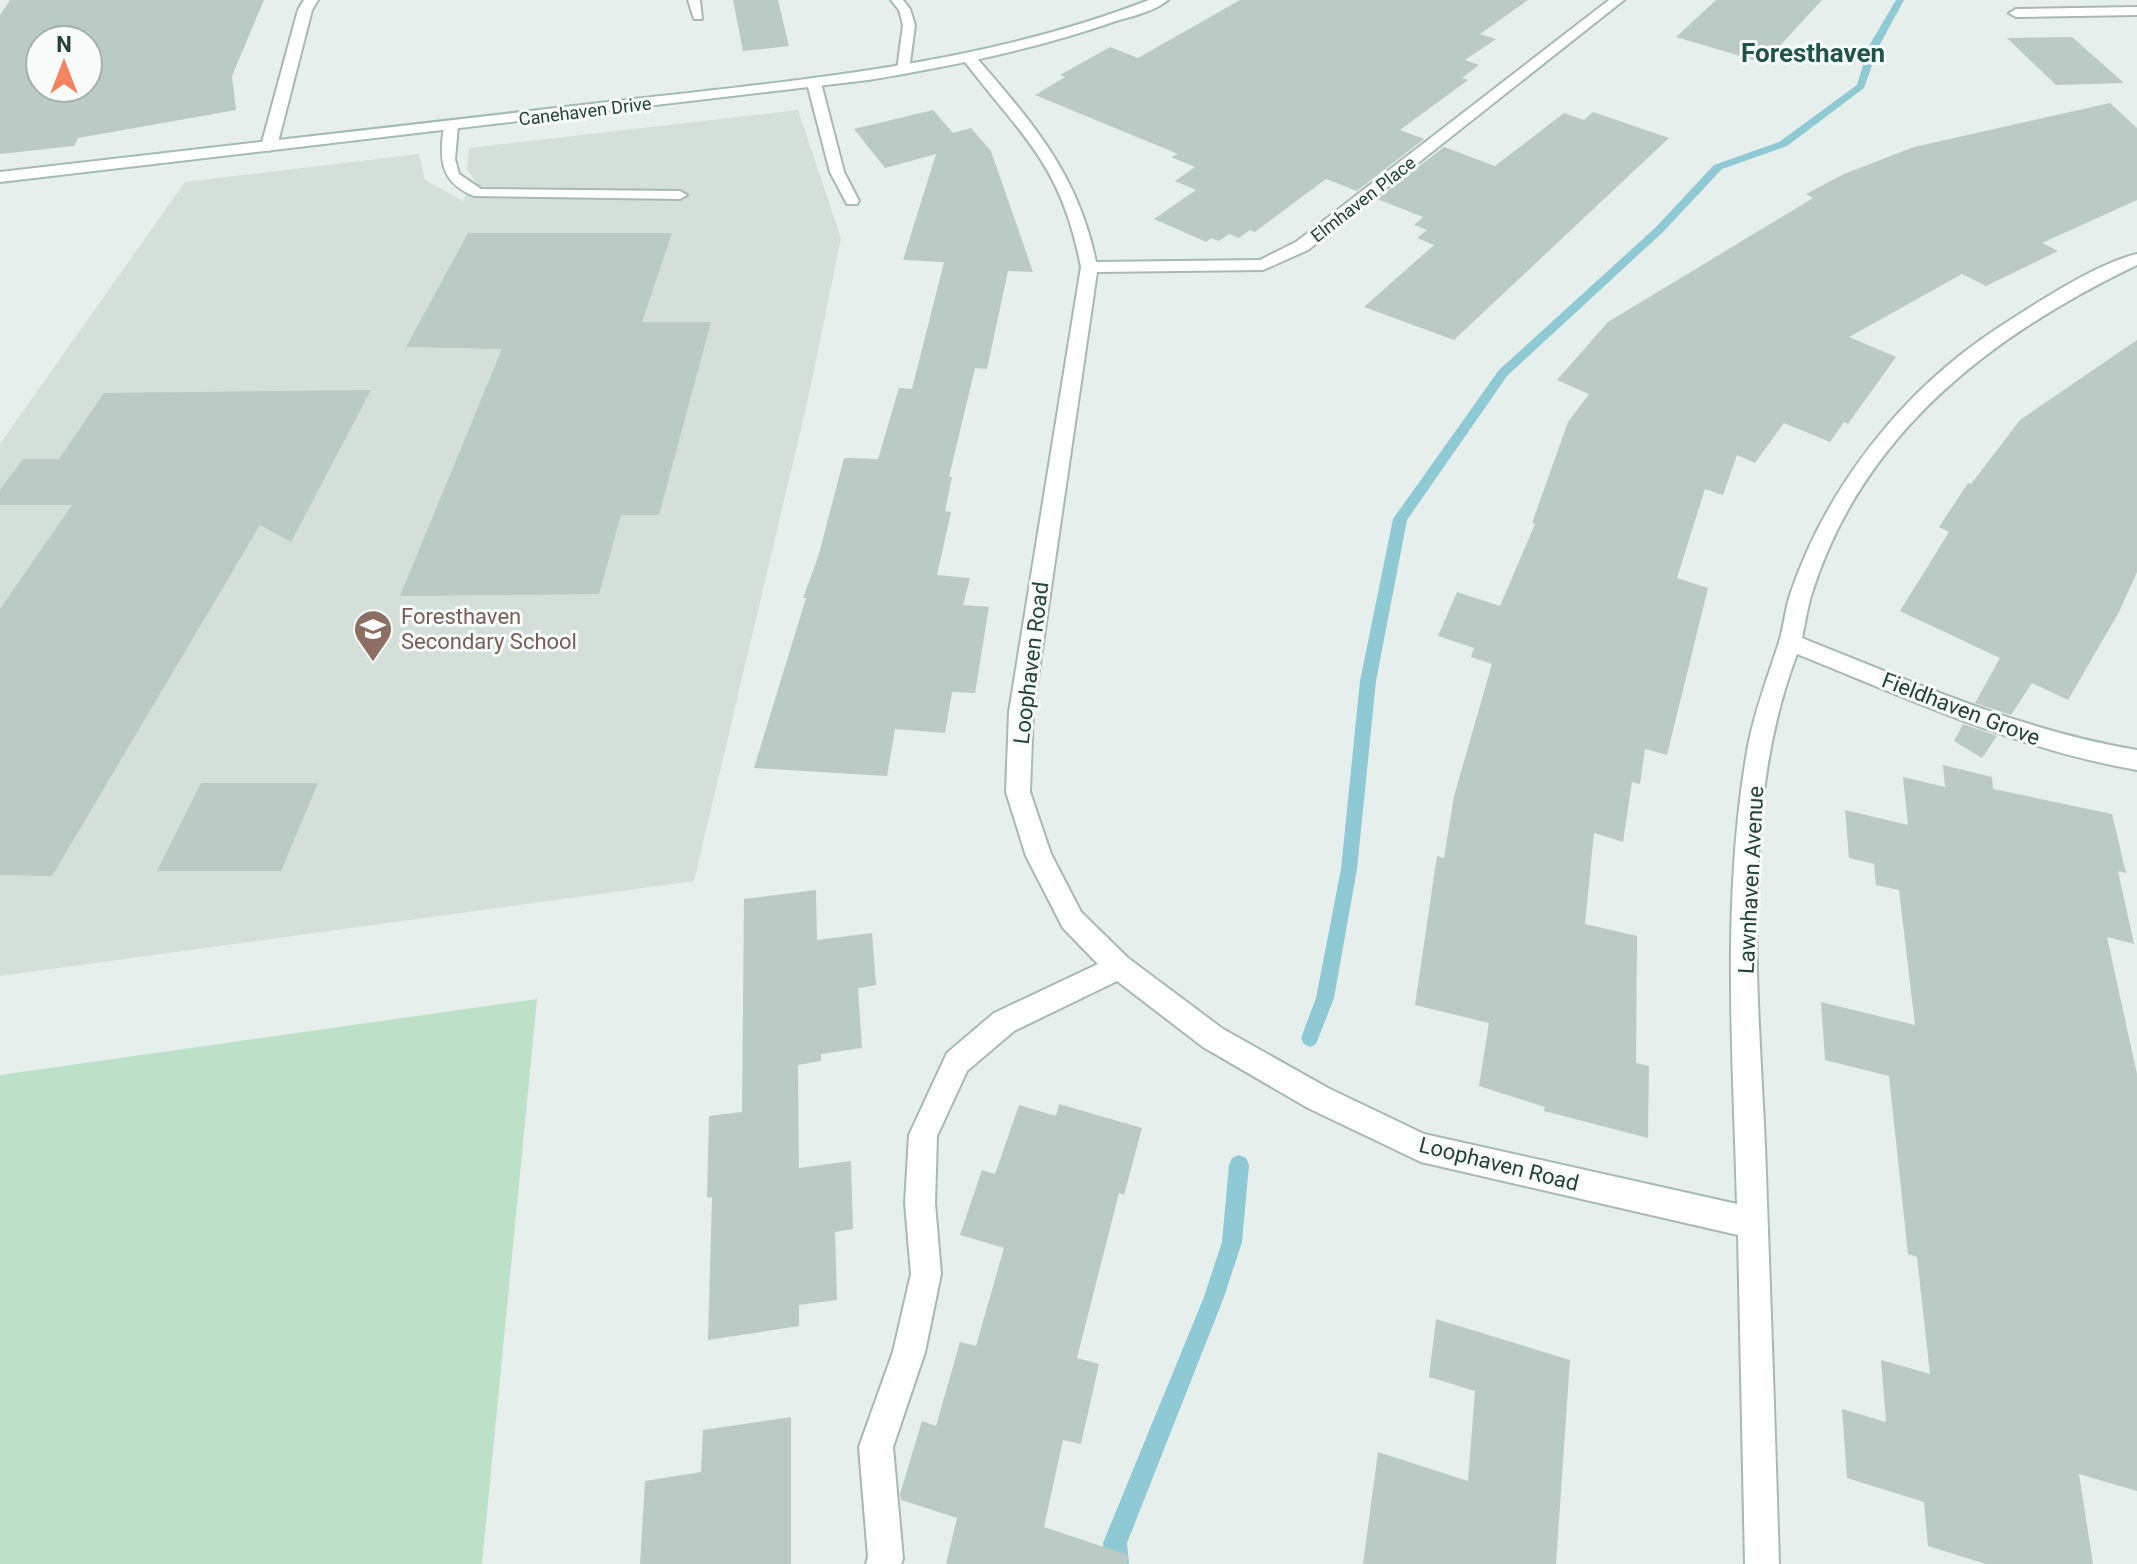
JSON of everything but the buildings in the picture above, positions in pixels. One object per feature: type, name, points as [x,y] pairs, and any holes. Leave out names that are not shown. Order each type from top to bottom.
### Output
[{"type":"street","points":[[269,146],[305,10],[311,0]]},
{"type":"street","name":"Canehaven Drive","points":[[0,177],[814,83],[903,70],[969,58],[1094,24],[1161,0]]},
{"type":"street","name":"Elmhaven Place","points":[[1089,267],[1263,265],[1279,259],[1302,246],[1617,0]]},
{"type":"street","points":[[2016,13],[2137,11]]},
{"type":"street","name":"Loophaven Road","points":[[969,58],[1034,132],[1064,178],[1078,213],[1089,267],[1021,712],[1018,792],[1039,856],[1072,920],[1119,967],[1213,1038],[1318,1098],[1421,1148],[1753,1223]]},
{"type":"street","name":"Lawnhaven Avenue","points":[[1762,1564],[1745,1008],[1748,860],[1756,773],[1772,689],[1790,642],[1801,594],[1826,537],[1862,476],[1921,400],[1950,373],[2010,327],[2075,288],[2137,259]]},
{"type":"street","name":"Fieldhaven Grove","points":[[1790,642],[2042,741],[2091,754],[2137,760]]},
{"type":"street","points":[[883,1564],[886,1559],[876,1447],[909,1352],[926,1274],[920,1203],[923,1135],[957,1062],[1004,1022],[1119,967]]},
{"type":"lane","points":[[694,0],[698,16]]},
{"type":"lane","points":[[897,0],[908,10],[910,20],[910,31],[901,52],[903,70]]},
{"type":"lane","points":[[814,83],[834,160],[852,201]]},
{"type":"lane","points":[[451,126],[446,160],[449,170],[465,188],[479,193],[680,195]]},
{"type":"shaded area","name":"Foresthaven Secondary School","points":[[798,110],[841,238],[808,399],[694,881],[0,976],[0,444],[185,182],[419,154],[425,180],[463,201],[474,179],[467,169],[469,148]]},
{"type":"green space","points":[[537,999],[482,1564],[0,1564],[0,1075]]},
{"type":"waterway","points":[[1310,1038],[1325,998],[1349,869],[1368,681],[1400,519],[1503,373],[1659,230],[1718,167],[1783,144],[1861,86],[1874,46],[1900,0]]},
{"type":"waterway","points":[[1117,1564],[1115,1543],[1214,1297],[1232,1242],[1239,1165]]},
{"type":"place","name":"Foresthaven Secondary School","points":[[373,663]]},
{"type":"district","name":"Foresthaven","points":[[1813,53]]}]
